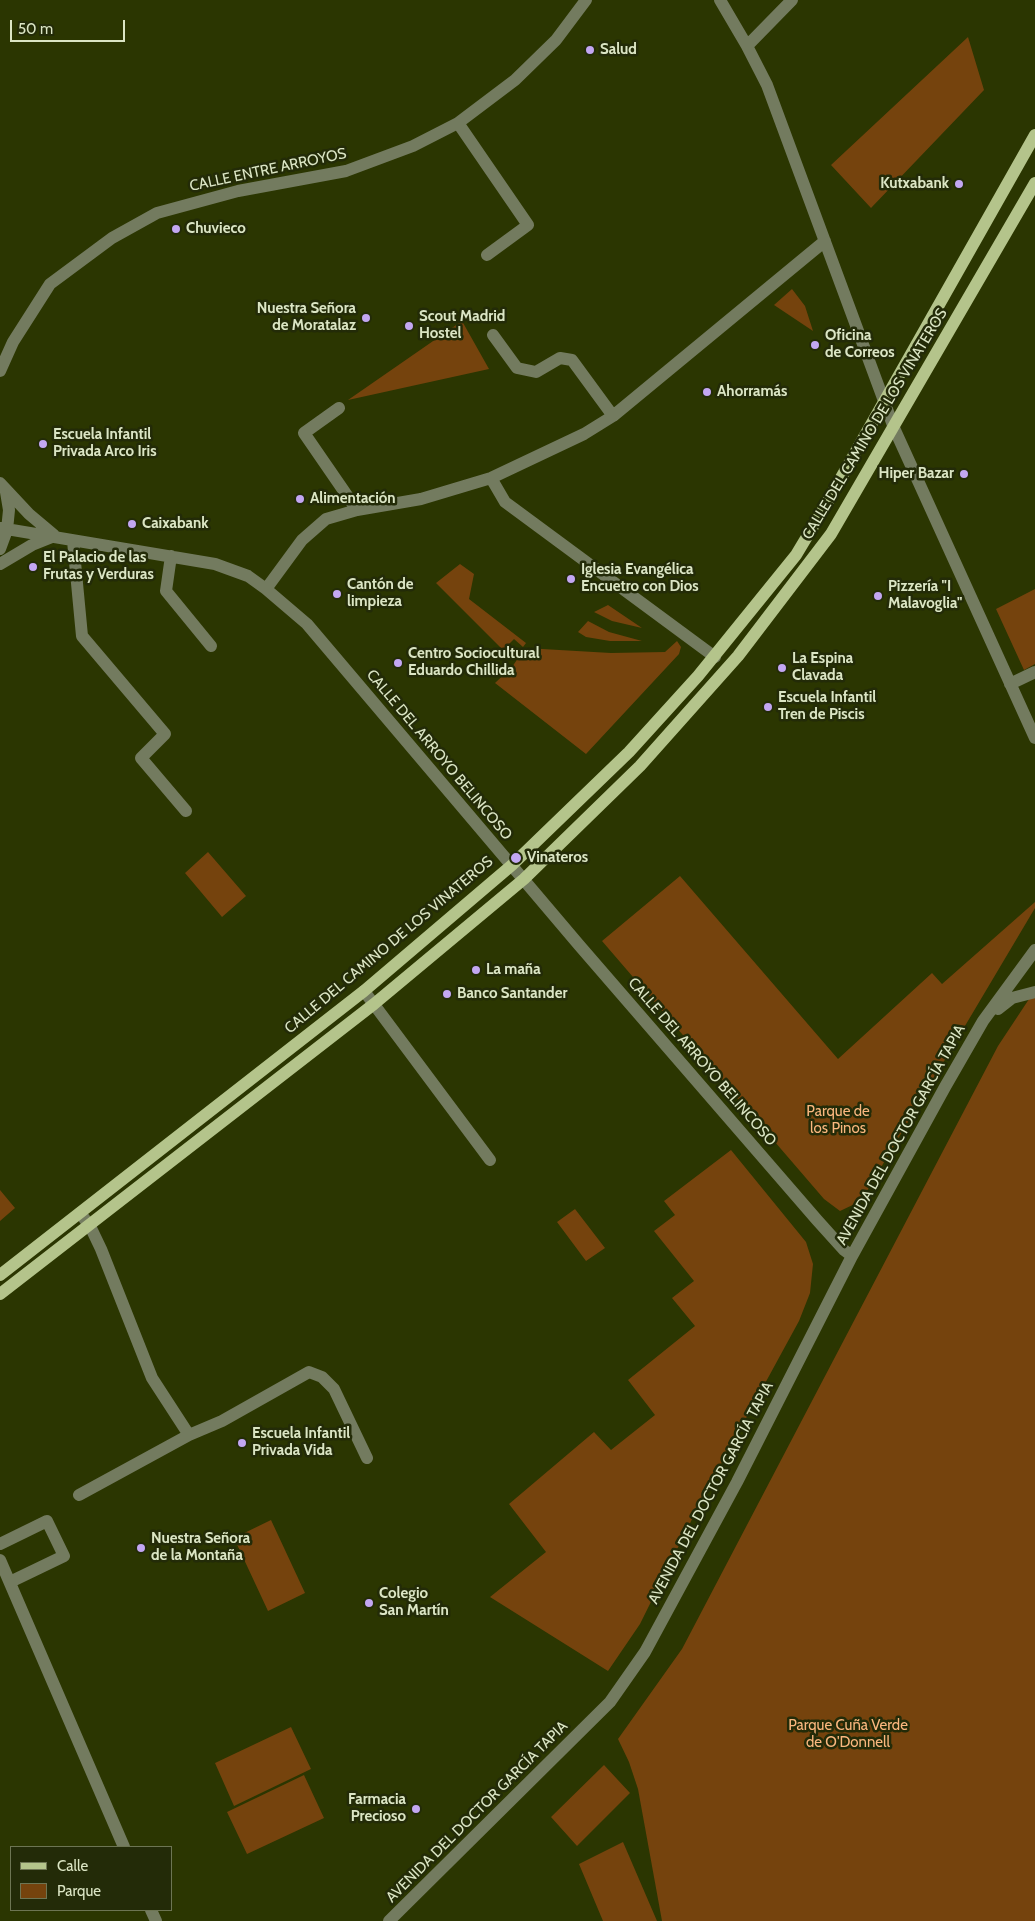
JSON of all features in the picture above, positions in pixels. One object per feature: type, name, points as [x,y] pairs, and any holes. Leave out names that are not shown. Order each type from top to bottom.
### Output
[{"type":"main road","name":"CALLE DEL CAMINO DE LOS VINATEROS","points":[[0,1275],[364,991],[512,865],[629,752],[715,657],[796,555],[885,404],[915,345],[1035,134]]},
{"type":"main road","name":"CALLE DEL CAMINO DE LOS VINATEROS","points":[[0,1294],[374,1004],[524,879],[640,766],[738,656],[830,534],[894,428],[1035,183]]},
{"type":"street","name":"CALLE ENTRE ARROYOS","points":[[0,371],[13,342],[50,284],[112,238],[158,213],[238,191],[346,171],[413,146],[458,123],[515,80],[556,40],[586,0]]},
{"type":"street","points":[[720,0],[767,85],[894,428],[1035,738]]},
{"type":"street","points":[[747,46],[792,0]]},
{"type":"street","points":[[458,123],[528,225],[487,255]]},
{"type":"street","points":[[266,588],[302,540],[326,519],[357,510],[421,499],[491,478],[584,434],[613,416],[825,241]]},
{"type":"street","points":[[494,335],[517,368],[536,372],[560,358],[572,360],[613,416]]},
{"type":"street","points":[[339,408],[304,433],[357,510]]},
{"type":"street","points":[[491,478],[505,502],[715,657]]},
{"type":"street","points":[[0,549],[9,510],[3,487]]},
{"type":"street","name":"CALLE DEL ARROYO BELINCOSO","points":[[3,487],[54,536]]},
{"type":"street","name":"CALLE DEL ARROYO BELINCOSO","points":[[4,529],[215,564],[248,576],[266,588],[306,624],[817,1220],[844,1250],[852,1256]]},
{"type":"street","points":[[0,564],[32,545],[54,536]]},
{"type":"street","points":[[73,541],[82,636],[165,734],[141,758],[186,811]]},
{"type":"street","points":[[171,556],[166,591],[211,646]]},
{"type":"street","points":[[1010,684],[1035,672]]},
{"type":"street","name":"AVENIDA DEL DOCTOR GARCÍA TAPIA","points":[[389,1921],[610,1702],[645,1652],[737,1482],[852,1256],[983,1021],[1035,950]]},
{"type":"street","points":[[364,991],[490,1160]]},
{"type":"street","name":"AVENIDA DEL DOCTOR GARCÍA TAPIA","points":[[983,1021],[1012,998],[1035,992]]},
{"type":"street","points":[[80,1213],[90,1226],[152,1378],[189,1435]]},
{"type":"street","points":[[79,1495],[189,1435],[222,1421],[309,1372],[322,1377],[334,1389],[367,1458]]},
{"type":"street","points":[[0,1544],[47,1521],[64,1556],[10,1582]]},
{"type":"street","points":[[0,1560],[124,1846]]},
{"type":"green space","points":[[968,37],[984,90],[871,208],[831,165]]},
{"type":"green space","points":[[792,289],[805,306],[813,331],[774,305]]},
{"type":"green space","points":[[462,321],[489,369],[348,400]]},
{"type":"green space","points":[[460,564],[474,574],[469,599],[526,643],[523,647],[514,639],[503,650],[436,583]]},
{"type":"green space","points":[[1035,589],[1035,664],[1024,670],[996,609]]},
{"type":"green space","points":[[608,605],[642,628],[612,621],[594,612]]},
{"type":"green space","points":[[588,621],[609,632],[642,641],[610,641],[586,637],[578,632]]},
{"type":"green space","points":[[677,641],[681,647],[679,654],[586,754],[495,683],[512,667],[525,648],[611,653],[665,652]]},
{"type":"green space","points":[[208,852],[246,896],[222,917],[185,873]]},
{"type":"green space","name":"Parque de los Pinos","points":[[680,876],[838,1059],[932,973],[942,984],[1035,902],[1035,908],[861,1201],[840,1211],[824,1199],[602,941]]},
{"type":"green space","name":"Parque Cuña Verde de O'Donnell","points":[[1035,990],[1035,1921],[662,1921],[638,1789],[629,1762],[618,1739],[682,1649],[998,1046]]},
{"type":"green space","points":[[731,1150],[806,1242],[813,1264],[810,1293],[799,1321],[702,1499],[640,1624],[608,1671],[490,1597],[546,1552],[509,1504],[594,1432],[611,1450],[655,1415],[628,1380],[695,1326],[672,1298],[694,1281],[654,1231],[675,1215],[664,1201]]},
{"type":"green space","points":[[0,1190],[15,1208],[0,1221]]},
{"type":"green space","points":[[575,1209],[605,1248],[586,1261],[557,1222]]},
{"type":"green space","points":[[271,1520],[305,1593],[268,1611],[234,1538]]},
{"type":"green space","points":[[291,1727],[311,1769],[234,1806],[215,1763]]},
{"type":"green space","points":[[604,1765],[630,1793],[577,1846],[551,1817]]},
{"type":"green space","points":[[304,1775],[324,1818],[247,1854],[227,1812]]},
{"type":"green space","points":[[623,1842],[657,1921],[603,1921],[579,1864]]},
{"type":"place","name":"Salud","points":[[590,50]]},
{"type":"place","name":"Kutxabank","points":[[959,184]]},
{"type":"place","name":"Chuvieco","points":[[176,229]]},
{"type":"place","name":"Nuestra Señora de Moratalaz","points":[[366,318]]},
{"type":"place","name":"Scout Madrid Hostel","points":[[409,326]]},
{"type":"place","name":"Oficina de Correos","points":[[815,345]]},
{"type":"place","name":"Ahorramás","points":[[707,392]]},
{"type":"place","name":"Escuela Infantil Privada Arco Iris","points":[[43,444]]},
{"type":"place","name":"Hiper Bazar","points":[[964,474]]},
{"type":"place","name":"Alimentación","points":[[300,499]]},
{"type":"place","name":"Caixabank","points":[[132,524]]},
{"type":"place","name":"El Palacio de las Frutas y Verduras","points":[[33,567]]},
{"type":"place","name":"Iglesia Evangélica Encuetro con Dios","points":[[571,579]]},
{"type":"place","name":"Cantón de limpieza","points":[[337,594]]},
{"type":"place","name":"Pizzería \"I Malavoglia\"","points":[[878,596]]},
{"type":"place","name":"Centro Sociocultural Eduardo Chillida","points":[[398,663]]},
{"type":"place","name":"La Espina Clavada","points":[[782,668]]},
{"type":"place","name":"Escuela Infantil Tren de Piscis","points":[[768,707]]},
{"type":"place","name":"Vinateros","points":[[516,858]]},
{"type":"place","name":"La maña","points":[[476,970]]},
{"type":"place","name":"Banco Santander","points":[[447,994]]},
{"type":"place","name":"Escuela Infantil Privada Vida","points":[[242,1443]]},
{"type":"place","name":"Nuestra Señora de la Montaña","points":[[141,1548]]},
{"type":"place","name":"Colegio San Martín","points":[[369,1603]]},
{"type":"place","name":"Farmacia Precioso","points":[[416,1809]]}]
